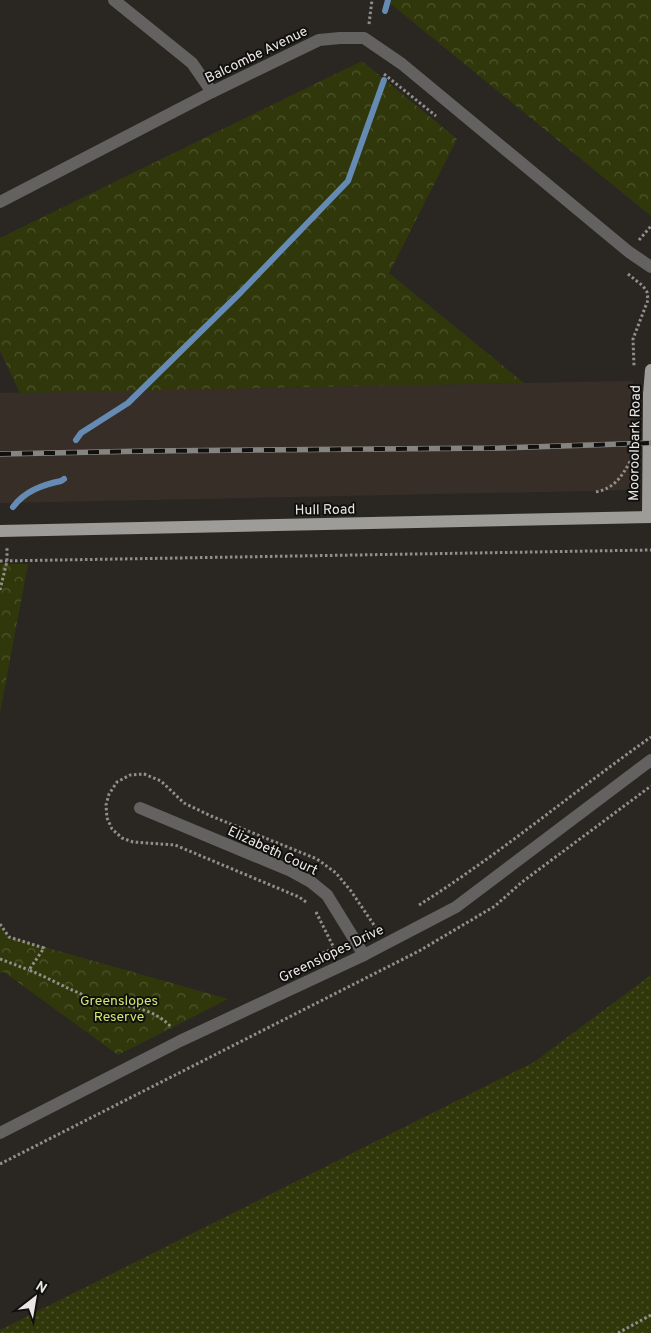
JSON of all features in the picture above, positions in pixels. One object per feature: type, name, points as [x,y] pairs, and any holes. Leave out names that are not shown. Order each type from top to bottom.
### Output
[{"type":"main road","name":"Mooroolbark Road","points":[[649,517],[649,394],[651,370]]},
{"type":"main road","name":"Hull Road","points":[[4,531],[649,517]]},
{"type":"street","points":[[114,0],[192,63],[212,92]]},
{"type":"street","points":[[364,38],[402,64],[629,252],[651,267]]},
{"type":"street","name":"Balcombe Avenue","points":[[0,202],[212,92],[319,40],[364,38]]},
{"type":"street","name":"Greenslopes Drive","points":[[0,1133],[180,1041],[364,955],[456,907],[651,760]]},
{"type":"street","name":"Elizabeth Court","points":[[140,808],[291,871],[311,882],[328,895],[364,955]]},
{"type":"path","points":[[364,38],[369,29],[372,0]]},
{"type":"path","points":[[382,73],[436,116]]},
{"type":"path","points":[[644,233],[651,226]]},
{"type":"path","points":[[624,270],[643,286],[647,292],[648,300],[633,339],[635,374]]},
{"type":"path","points":[[596,492],[606,490],[617,481],[631,460],[632,452]]},
{"type":"path","points":[[0,590],[7,561],[4,531]]},
{"type":"path","points":[[0,561],[651,550]]},
{"type":"path","points":[[415,908],[473,869],[651,737]]},
{"type":"path","points":[[316,957],[334,948],[314,907],[299,897],[175,844],[133,842],[122,838],[112,829],[107,818],[106,805],[109,794],[117,782],[130,775],[144,774],[161,781],[184,803],[211,816],[317,859],[336,873],[351,891],[376,928],[384,924]]},
{"type":"path","points":[[0,924],[9,937],[44,948],[29,970]]},
{"type":"path","points":[[0,959],[89,997],[154,1013],[168,1023],[180,1041]]},
{"type":"path","points":[[618,1333],[651,1315]]},
{"type":"shaded area","points":[[633,381],[637,490],[0,503],[0,393]]},
{"type":"green space","points":[[386,0],[651,0],[651,216]]},
{"type":"green space","points":[[362,61],[457,139],[389,273],[524,383],[20,393],[0,351],[0,238]]},
{"type":"green space","points":[[0,564],[28,564],[0,713]]},
{"type":"green space","name":"Greenslopes Reserve","points":[[0,927],[9,937],[228,999],[118,1055],[4,972],[0,973]]},
{"type":"green space","points":[[651,975],[651,1333],[0,1333],[0,1330],[534,1062]]},
{"type":"waterway","points":[[385,11],[388,0]]},
{"type":"waterway","points":[[76,440],[81,433],[128,403],[241,292],[348,181],[384,80]]},
{"type":"waterway","points":[[13,507],[18,501],[34,490],[64,479]]},
{"type":"railway","points":[[0,454],[500,448],[651,443]]}]
